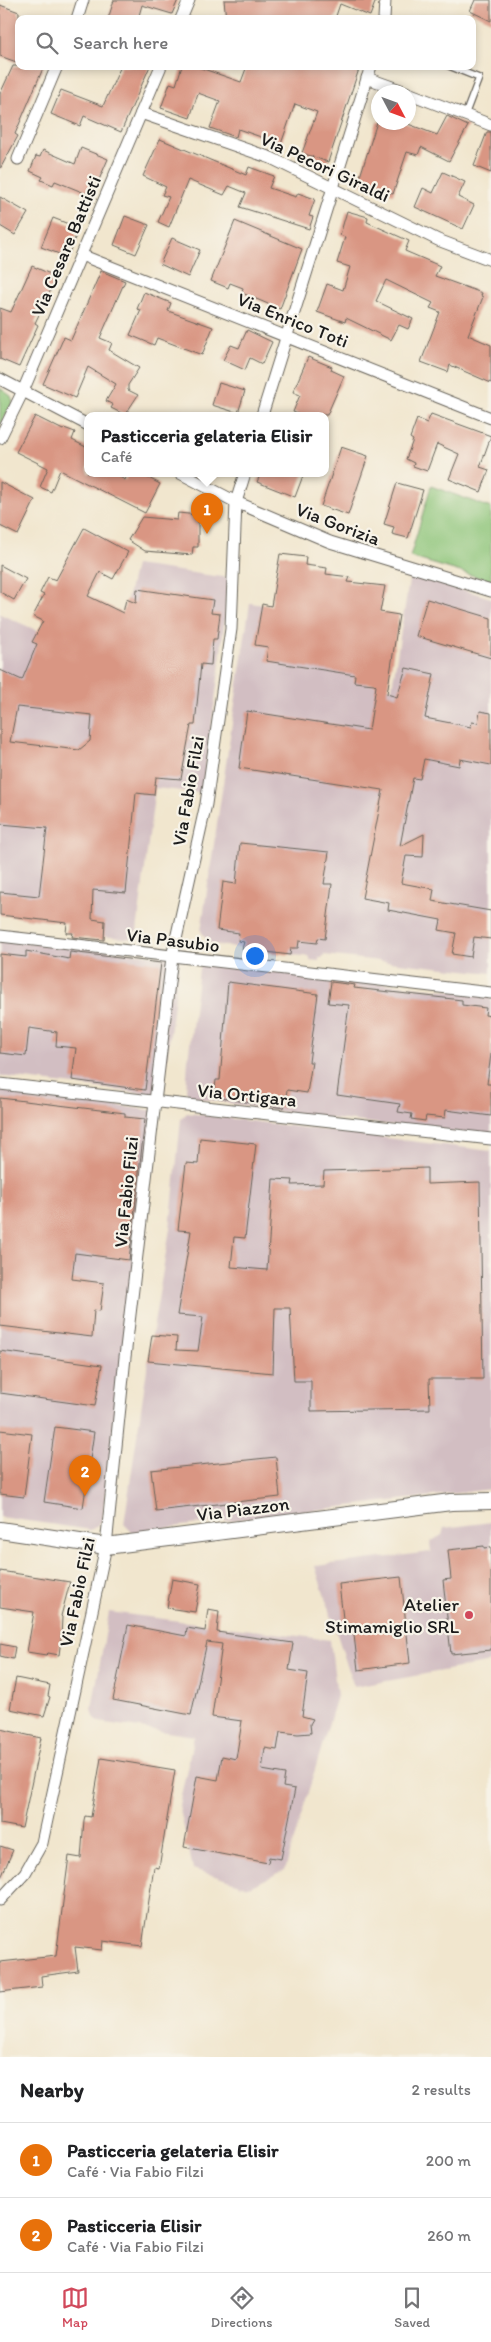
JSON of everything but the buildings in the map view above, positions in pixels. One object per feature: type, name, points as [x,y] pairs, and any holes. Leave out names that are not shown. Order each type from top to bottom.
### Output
[{"type":"street","points":[[78,15],[83,0]]},
{"type":"street","points":[[183,15],[190,0]]},
{"type":"street","points":[[384,15],[385,0]]},
{"type":"street","points":[[18,158],[55,70]]},
{"type":"street","name":"Via Cesare Battisti","points":[[0,438],[23,391],[82,255],[159,70]]},
{"type":"street","points":[[263,412],[370,70]]},
{"type":"street","points":[[367,78],[386,85]]},
{"type":"street","points":[[416,96],[491,125]]},
{"type":"street","name":"Via Pecori Giraldi","points":[[140,113],[271,158],[438,240],[491,260]]},
{"type":"street","name":"Via Enrico Toti","points":[[82,255],[491,418]]},
{"type":"street","points":[[0,379],[84,423]]},
{"type":"street","name":"Via Gorizia","points":[[188,477],[236,502],[330,542],[491,591]]},
{"type":"street","name":"Via Fabio Filzi","points":[[0,1900],[25,1873],[42,1842],[106,1546],[154,1103],[172,957],[206,804],[231,629],[236,502],[244,477]]},
{"type":"street","name":"Via Pasubio","points":[[0,936],[491,993]]},
{"type":"street","name":"Via Ortigara","points":[[0,1084],[154,1103],[491,1139]]},
{"type":"street","name":"Via Piazzon","points":[[0,1530],[106,1546],[451,1502],[491,1501]]},
{"type":"lane","points":[[459,70],[479,78],[465,115]]},
{"type":"shaded area","points":[[135,565],[229,578],[219,671],[202,793],[155,788],[136,939],[66,933],[67,923],[0,915],[0,614],[38,631],[116,649]]},
{"type":"shaded area","points":[[410,574],[491,598],[491,973],[324,955],[322,958],[319,958],[319,961],[310,960],[310,957],[210,944],[201,931],[250,603],[366,620],[354,681],[392,688]]},
{"type":"shaded area","points":[[0,939],[180,958],[163,1084],[157,1095],[0,1076]]},
{"type":"shaded area","points":[[205,964],[491,995],[491,1136],[309,1116],[190,1097],[186,1091],[188,1060],[199,969]]},
{"type":"shaded area","points":[[0,1090],[156,1111],[102,1521],[91,1530],[0,1517]]},
{"type":"shaded area","points":[[187,1113],[491,1151],[491,1489],[132,1532],[124,1524],[170,1229],[181,1119]]},
{"type":"shaded area","points":[[491,1522],[491,1662],[354,1687],[315,1566],[431,1552],[430,1542],[442,1535],[444,1528]]},
{"type":"shaded area","points":[[109,1612],[330,1640],[337,1696],[285,1870],[249,1887],[193,1869],[179,1805],[194,1736],[99,1722],[94,1717],[92,1709]]},
{"type":"green space","points":[[0,388],[11,396],[13,402],[0,426]]},
{"type":"green space","points":[[431,486],[491,508],[491,581],[410,557]]},
{"type":"place","name":"Pasticceria gelateria Elisir","points":[[207,534]]},
{"type":"place","name":"Pasticceria Elisir","points":[[85,1496]]},
{"type":"place","name":"Atelier Stimamiglio SRL","points":[[469,1615]]}]
